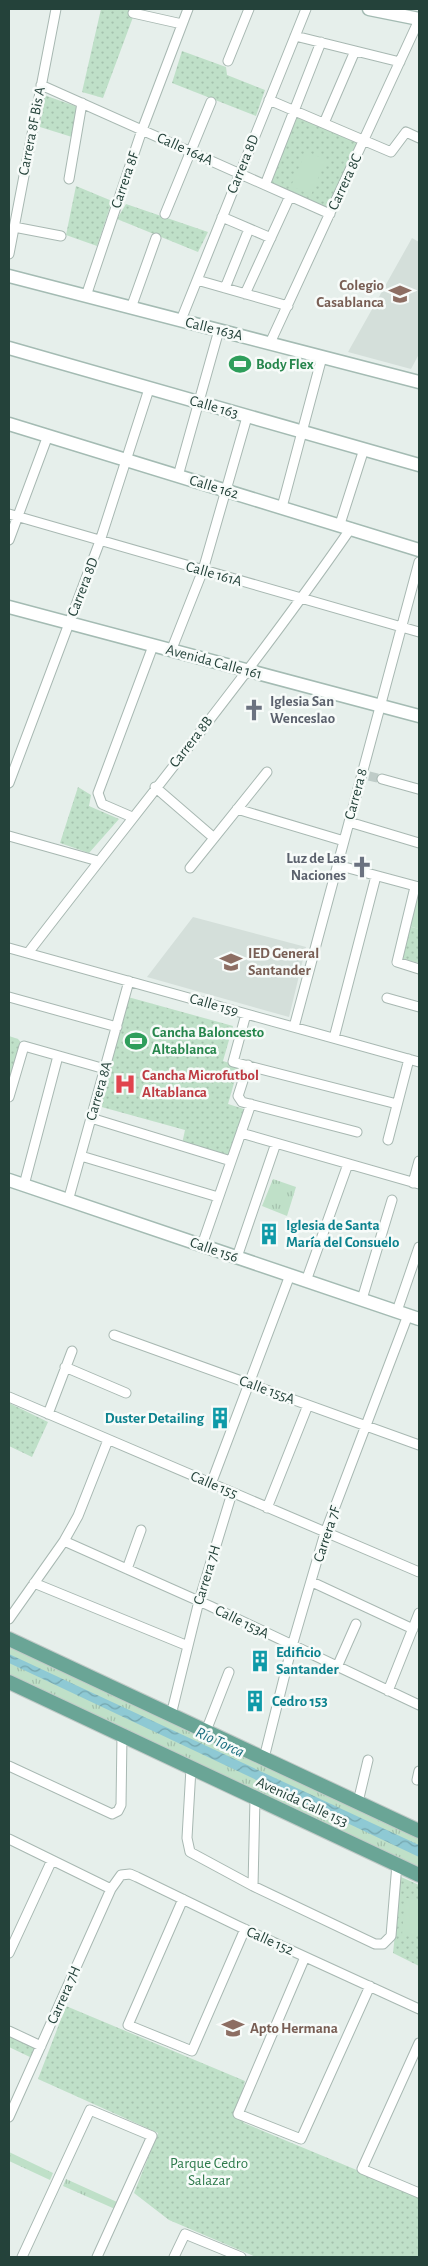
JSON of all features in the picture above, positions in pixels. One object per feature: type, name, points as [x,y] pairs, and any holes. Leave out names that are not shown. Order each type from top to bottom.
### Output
[{"type":"main road","name":"Avenida Calle 153","points":[[9,1639],[419,1831]]},
{"type":"main road","name":"Avenida Calle 153","points":[[9,1682],[419,1875]]},
{"type":"street","name":"Carrera 8F Bis A","points":[[9,254],[56,9]]},
{"type":"street","name":"Carrera 8F","points":[[86,296],[142,130],[188,9]]},
{"type":"street","points":[[228,61],[249,9]]},
{"type":"street","name":"Carrera 8D","points":[[181,320],[238,174],[306,9]]},
{"type":"street","points":[[369,9],[419,19]]},
{"type":"street","points":[[133,13],[182,24]]},
{"type":"street","name":"Carrera 8C","points":[[270,343],[419,19]]},
{"type":"street","points":[[295,36],[400,62]]},
{"type":"street","points":[[266,185],[321,42]]},
{"type":"street","points":[[324,123],[355,51]]},
{"type":"street","name":"Calle 164A","points":[[41,85],[330,214]]},
{"type":"street","points":[[269,100],[391,152],[406,132],[419,138]]},
{"type":"street","points":[[166,214],[211,102]]},
{"type":"street","points":[[70,179],[82,103]]},
{"type":"street","points":[[245,294],[290,196]]},
{"type":"street","points":[[222,217],[271,238]]},
{"type":"street","points":[[14,227],[61,236]]},
{"type":"street","points":[[225,288],[249,229]]},
{"type":"street","points":[[131,308],[156,238]]},
{"type":"street","name":"Calle 163A","points":[[9,276],[419,382]]},
{"type":"street","points":[[197,280],[288,306]]},
{"type":"street","points":[[178,476],[219,330]]},
{"type":"street","name":"Calle 163","points":[[9,348],[419,465]]},
{"type":"street","points":[[282,507],[322,357]]},
{"type":"street","name":"Carrera 8D","points":[[9,783],[100,541],[128,462],[149,389]]},
{"type":"street","points":[[171,651],[202,570],[227,491],[247,417]]},
{"type":"street","name":"Calle 162","points":[[9,424],[47,438],[346,526],[419,550]]},
{"type":"street","points":[[9,540],[13,515],[47,438]]},
{"type":"street","name":"Carrera 8B","points":[[28,953],[302,599],[346,526],[364,449]]},
{"type":"street","name":"Calle 161A","points":[[13,515],[419,632]]},
{"type":"street","name":"Carrera 8","points":[[294,1027],[349,822],[365,775],[380,706],[419,562]]},
{"type":"street","name":"Avenida Calle 161","points":[[9,607],[419,716]]},
{"type":"street","points":[[132,817],[102,804],[98,793],[154,646]]},
{"type":"street","points":[[190,868],[267,772]]},
{"type":"street","points":[[382,780],[418,789]]},
{"type":"street","points":[[155,788],[214,838]]},
{"type":"street","points":[[237,809],[344,841]]},
{"type":"street","points":[[349,822],[419,843]]},
{"type":"street","points":[[9,836],[98,861]]},
{"type":"street","points":[[337,865],[417,887],[397,962],[419,969]]},
{"type":"street","points":[[334,1038],[376,876]]},
{"type":"street","name":"Calle 159","points":[[9,948],[419,1062]]},
{"type":"street","name":"Carrera 8A","points":[[68,1201],[129,981]]},
{"type":"street","points":[[9,997],[116,1027]]},
{"type":"street","points":[[387,998],[419,1007]]},
{"type":"street","points":[[246,1014],[233,1062],[397,1104]]},
{"type":"street","points":[[9,1097],[11,1082],[24,1046],[105,1069]]},
{"type":"street","points":[[24,1185],[58,1056]]},
{"type":"street","points":[[388,1140],[409,1059]]},
{"type":"street","points":[[248,1065],[238,1096],[242,1102],[357,1132]]},
{"type":"street","points":[[202,1246],[251,1104]]},
{"type":"street","points":[[91,1118],[231,1161]]},
{"type":"street","points":[[241,1133],[416,1183],[419,1161]]},
{"type":"street","points":[[237,1257],[276,1143]]},
{"type":"street","points":[[81,1156],[218,1197]]},
{"type":"street","points":[[306,1281],[348,1164]]},
{"type":"street","name":"Calle 156","points":[[9,1180],[408,1315]]},
{"type":"street","points":[[362,1299],[392,1200]]},
{"type":"street","name":"Carrera 7F","points":[[264,1758],[292,1646],[325,1533],[408,1315],[419,1247]]},
{"type":"street","points":[[211,1484],[290,1275]]},
{"type":"street","name":"Calle 155A","points":[[114,1335],[419,1445]]},
{"type":"street","points":[[48,1414],[72,1350]]},
{"type":"street","points":[[66,1367],[126,1393]]},
{"type":"street","name":"Calle 155","points":[[9,1397],[419,1572]]},
{"type":"street","points":[[267,1508],[308,1405]]},
{"type":"street","points":[[9,1619],[64,1541],[78,1516],[108,1440]]},
{"type":"street","name":"Carrera 7H","points":[[171,1715],[199,1601],[232,1493]]},
{"type":"street","points":[[127,1569],[141,1530]]},
{"type":"street","name":"Calle 153A","points":[[64,1541],[199,1601],[337,1668],[419,1705]]},
{"type":"street","points":[[312,1582],[413,1629]]},
{"type":"street","points":[[34,1583],[188,1646]]},
{"type":"street","points":[[388,1691],[419,1613]]},
{"type":"street","points":[[337,1668],[356,1624]]},
{"type":"street","points":[[206,1732],[229,1672]]},
{"type":"street","points":[[9,1766],[112,1814],[118,1811],[121,1805],[122,1735]]},
{"type":"street","points":[[358,1802],[368,1760]]},
{"type":"street","points":[[191,1768],[187,1838],[190,1852],[253,1886],[376,1944],[383,1944],[391,1936],[397,1864]]},
{"type":"street","points":[[253,1886],[255,1798]]},
{"type":"street","points":[[9,1839],[111,1889]]},
{"type":"street","points":[[9,1953],[52,1860]]},
{"type":"street","name":"Calle 152","points":[[121,1875],[130,1874],[419,2009]]},
{"type":"street","name":"Carrera 7H","points":[[9,2117],[111,1889],[121,1875]]},
{"type":"street","points":[[183,1899],[128,2025],[192,2051],[245,1929]]},
{"type":"street","points":[[305,1957],[238,2114],[301,2139],[370,1986]]},
{"type":"street","points":[[9,2032],[41,2046]]},
{"type":"street","points":[[419,2042],[362,2168],[419,2193]]},
{"type":"street","points":[[22,2257],[90,2110],[152,2136],[97,2257]]},
{"type":"street","points":[[174,2257],[185,2234],[240,2257]]},
{"type":"shaded area","name":"Colegio Casablanca","points":[[412,238],[419,242],[419,354],[411,369],[348,352]]},
{"type":"shaded area","name":"IED General Santander","points":[[193,917],[306,947],[289,1017],[147,977]]},
{"type":"green space","points":[[101,9],[136,9],[103,98],[82,92]]},
{"type":"green space","points":[[182,51],[226,67],[227,75],[265,90],[256,116],[172,83]]},
{"type":"green space","points":[[44,95],[78,107],[72,137],[40,127]]},
{"type":"green space","points":[[298,113],[362,139],[328,210],[270,182]]},
{"type":"green space","points":[[306,151],[326,160],[311,195],[291,186]]},
{"type":"green space","points":[[76,186],[112,201],[97,246],[66,235]]},
{"type":"green space","points":[[126,204],[208,232],[198,252],[117,219]]},
{"type":"green space","points":[[78,787],[91,795],[89,806],[119,819],[89,853],[60,843]]},
{"type":"green space","points":[[416,890],[419,891],[419,929],[406,925]]},
{"type":"green space","points":[[408,926],[419,929],[419,963],[400,958]]},
{"type":"green space","points":[[128,997],[233,1026],[223,1061],[239,1066],[228,1104],[244,1109],[231,1157],[182,1144],[185,1130],[98,1106]]},
{"type":"green space","points":[[9,1036],[18,1039],[24,1046],[12,1083],[9,1082]]},
{"type":"green space","points":[[273,1179],[296,1187],[287,1216],[262,1206]]},
{"type":"green space","points":[[9,1403],[48,1422],[32,1457],[9,1446]]},
{"type":"green space","points":[[9,1643],[419,1836],[419,1869],[9,1676]]},
{"type":"green space","points":[[401,1877],[419,1885],[419,1966],[393,1953]]},
{"type":"green space","points":[[405,1898],[419,1899],[419,1936],[402,1935]]},
{"type":"green space","name":"Parque Cedro Salazar","points":[[66,2006],[245,2081],[237,2113],[244,2123],[419,2196],[419,2257],[256,2257],[169,2220],[134,2193],[158,2133],[38,2079]]},
{"type":"green space","points":[[9,2035],[35,2047],[32,2058],[9,2047]]},
{"type":"green space","points":[[9,2152],[53,2173],[50,2180],[9,2161]]},
{"type":"green space","points":[[66,2179],[117,2202],[115,2209],[63,2186]]},
{"type":"water","points":[[9,1654],[419,1845],[419,1857],[9,1663]]},
{"type":"tunnel","points":[[369,776],[382,779]]},
{"type":"place","name":"Colegio Casablanca","points":[[400,294]]},
{"type":"place","name":"Body Flex","points":[[240,364]]},
{"type":"place","name":"Iglesia San Wenceslao","points":[[254,710]]},
{"type":"place","name":"Luz de Las Naciones","points":[[362,867]]},
{"type":"place","name":"IED General Santander","points":[[231,962]]},
{"type":"place","name":"Cancha Baloncesto Altablanca","points":[[136,1041]]},
{"type":"place","name":"Cancha Microfutbol Altablanca","points":[[125,1084]]},
{"type":"place","name":"Iglesia de Santa María del Consuelo","points":[[269,1234]]},
{"type":"place","name":"Duster Detailing","points":[[220,1418]]},
{"type":"place","name":"Edificio Santander","points":[[260,1661]]},
{"type":"place","name":"Cedro 153","points":[[255,1701]]},
{"type":"place","name":"Apto Hermana","points":[[233,2028]]},
{"type":"water label","name":"Río Torca","points":[[220,1742]]}]
